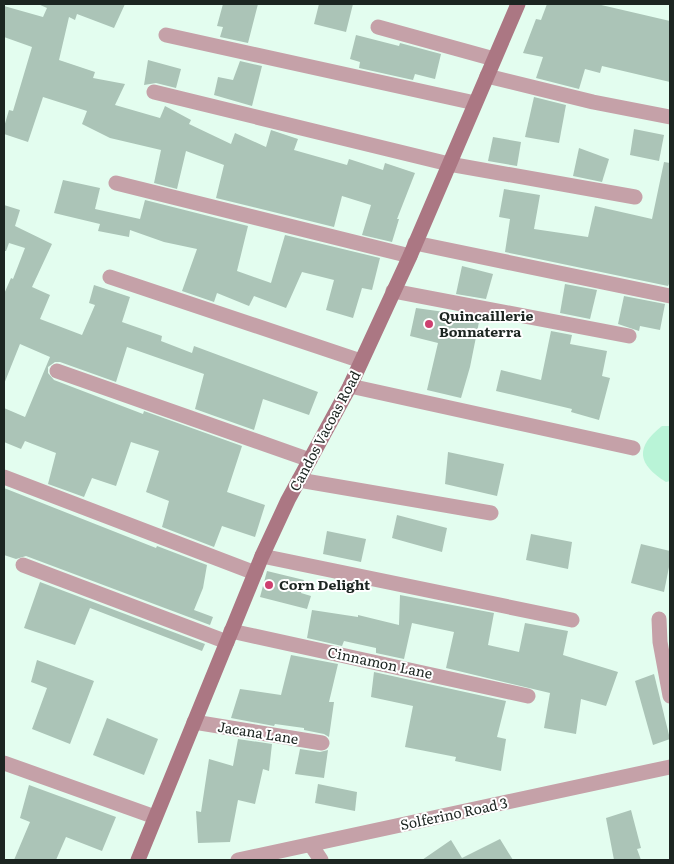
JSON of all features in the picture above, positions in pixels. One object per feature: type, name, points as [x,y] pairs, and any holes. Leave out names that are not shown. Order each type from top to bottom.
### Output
[{"type":"main road","name":"Candos Vacoas Road","points":[[138,860],[262,556],[299,480],[350,386],[412,250],[518,4]]},
{"type":"street","points":[[378,27],[494,59]]},
{"type":"street","points":[[166,35],[476,103]]},
{"type":"street","points":[[487,76],[593,102],[670,117]]},
{"type":"street","points":[[154,92],[449,164],[635,197]]},
{"type":"street","points":[[116,183],[412,250],[670,296]]},
{"type":"street","points":[[110,277],[361,361]]},
{"type":"street","points":[[393,291],[629,336]]},
{"type":"street","points":[[57,371],[310,460]]},
{"type":"street","points":[[350,386],[633,448]]},
{"type":"street","points":[[4,477],[255,574]]},
{"type":"street","points":[[299,480],[491,513]]},
{"type":"street","points":[[262,556],[572,620]]},
{"type":"street","name":"Cinnamon Lane","points":[[23,565],[229,636],[528,696]]},
{"type":"street","points":[[659,619],[660,642],[670,696]]},
{"type":"street","name":"Jacana Lane","points":[[194,722],[322,743]]},
{"type":"street","points":[[4,763],[155,816]]},
{"type":"street","name":"Solferino Road 3","points":[[238,860],[670,767]]},
{"type":"street","points":[[311,845],[321,860]]},
{"type":"green space","points":[[662,426],[670,426],[670,481],[666,482],[649,469],[643,455],[647,441]]},
{"type":"building","points":[[38,4],[125,4],[114,28],[77,14],[75,20],[69,17],[59,60],[95,72],[93,78],[125,84],[115,105],[160,118],[165,106],[191,120],[189,124],[231,144],[235,133],[266,147],[271,130],[298,139],[294,150],[347,165],[349,159],[383,170],[385,163],[415,173],[397,219],[399,219],[392,242],[362,235],[371,205],[342,196],[334,227],[216,198],[224,165],[186,151],[177,189],[154,183],[161,150],[110,138],[82,124],[87,111],[43,97],[28,142],[4,134],[9,110],[13,111],[32,47],[4,37],[4,6],[43,17],[47,8]]},
{"type":"building","points":[[223,4],[258,4],[248,43],[220,37],[223,27],[217,26]]},
{"type":"building","points":[[319,4],[353,4],[346,32],[314,24]]},
{"type":"building","points":[[547,4],[597,4],[670,21],[670,82],[602,66],[600,73],[585,69],[579,89],[536,78],[543,57],[523,53],[536,19],[541,20]]},
{"type":"building","points":[[356,35],[399,46],[400,43],[441,54],[435,79],[415,74],[413,80],[359,68],[360,62],[350,59]]},
{"type":"building","points":[[148,60],[181,69],[176,88],[156,83],[144,85]]},
{"type":"building","points":[[240,61],[262,66],[252,106],[214,95],[218,77],[233,80]]},
{"type":"building","points":[[534,97],[566,105],[559,143],[525,137]]},
{"type":"building","points":[[634,129],[664,135],[659,161],[630,155]]},
{"type":"building","points":[[493,137],[521,142],[517,166],[488,161]]},
{"type":"building","points":[[579,148],[609,159],[602,182],[573,176]]},
{"type":"building","points":[[664,162],[670,163],[670,282],[668,286],[505,252],[510,219],[499,217],[504,189],[540,195],[534,229],[588,237],[595,206],[652,219]]},
{"type":"building","points":[[63,180],[100,188],[95,209],[140,219],[145,200],[248,226],[237,271],[271,283],[285,235],[380,258],[372,290],[362,288],[353,318],[326,310],[334,280],[302,272],[286,308],[254,296],[249,306],[217,293],[214,302],[182,291],[197,249],[164,242],[130,230],[129,237],[98,231],[100,224],[54,213]]},
{"type":"building","points":[[4,205],[20,210],[15,226],[52,244],[32,287],[50,295],[40,319],[82,335],[95,305],[89,303],[94,285],[130,297],[122,322],[162,336],[161,341],[192,353],[194,346],[318,392],[309,415],[263,399],[254,430],[195,409],[204,374],[127,347],[116,382],[60,362],[55,362],[48,367],[48,373],[54,380],[143,414],[144,411],[242,446],[227,492],[265,505],[255,537],[222,526],[214,547],[162,527],[169,501],[146,492],[159,451],[131,442],[116,486],[92,478],[84,497],[48,484],[56,453],[25,441],[21,449],[4,442],[4,408],[25,417],[50,357],[20,344],[4,384],[4,294],[11,278],[13,279],[25,248],[9,243],[6,251],[4,251]]},
{"type":"building","points":[[462,266],[493,274],[486,299],[456,294]]},
{"type":"building","points":[[565,284],[597,290],[590,319],[560,313]]},
{"type":"building","points":[[624,296],[665,304],[660,330],[640,326],[639,331],[618,324]]},
{"type":"building","points":[[416,308],[480,317],[470,367],[461,398],[427,390],[438,343],[410,336]]},
{"type":"building","points":[[551,331],[572,335],[570,344],[607,351],[602,376],[610,378],[599,420],[571,412],[572,409],[496,391],[501,370],[541,380]]},
{"type":"building","points":[[448,452],[504,464],[497,496],[445,484]]},
{"type":"building","points":[[4,488],[156,548],[157,546],[207,565],[203,588],[194,610],[213,617],[210,625],[26,556],[16,559],[4,555]]},
{"type":"building","points":[[397,515],[447,528],[442,552],[392,538]]},
{"type":"building","points":[[327,531],[366,539],[361,562],[323,554]]},
{"type":"building","points":[[531,534],[572,542],[568,569],[526,560]]},
{"type":"building","points":[[641,544],[670,551],[670,562],[664,592],[631,583]]},
{"type":"building","points":[[267,571],[304,580],[301,593],[311,596],[307,609],[260,597]]},
{"type":"building","points":[[40,582],[205,644],[202,651],[90,608],[75,645],[24,628]]},
{"type":"building","points":[[400,595],[494,613],[488,645],[519,652],[525,623],[568,631],[563,655],[618,672],[606,706],[581,699],[576,734],[544,728],[550,693],[446,668],[454,632],[412,623],[404,659],[376,653],[376,648],[344,641],[342,646],[307,638],[312,610],[358,617],[358,615],[399,625]]},
{"type":"building","points":[[291,655],[338,664],[329,702],[334,702],[329,737],[324,734],[304,730],[304,728],[275,724],[274,726],[231,718],[240,689],[281,695]]},
{"type":"building","points":[[37,660],[94,681],[70,744],[32,729],[47,688],[31,682]]},
{"type":"building","points":[[374,672],[506,701],[497,737],[506,739],[501,771],[455,761],[456,757],[405,747],[413,706],[371,697]]},
{"type":"building","points":[[654,674],[670,739],[653,745],[635,681]]},
{"type":"building","points":[[107,718],[158,739],[144,775],[93,755]]},
{"type":"building","points":[[238,739],[272,744],[269,771],[263,769],[255,804],[238,800],[230,842],[198,843],[196,811],[201,812],[209,759],[233,766]]},
{"type":"building","points":[[300,749],[320,752],[328,750],[324,778],[295,774]]},
{"type":"building","points":[[318,784],[357,792],[355,811],[315,803]]},
{"type":"building","points":[[29,785],[116,817],[102,851],[66,837],[56,860],[14,860],[30,822],[20,818]]},
{"type":"building","points":[[631,810],[641,848],[637,849],[641,860],[614,860],[606,818]]},
{"type":"building","points":[[500,839],[513,860],[422,860],[451,840],[462,858]]},
{"type":"place","name":"Quincaillerie Bonnaterra","points":[[429,324]]},
{"type":"place","name":"Corn Delight","points":[[269,585]]}]
